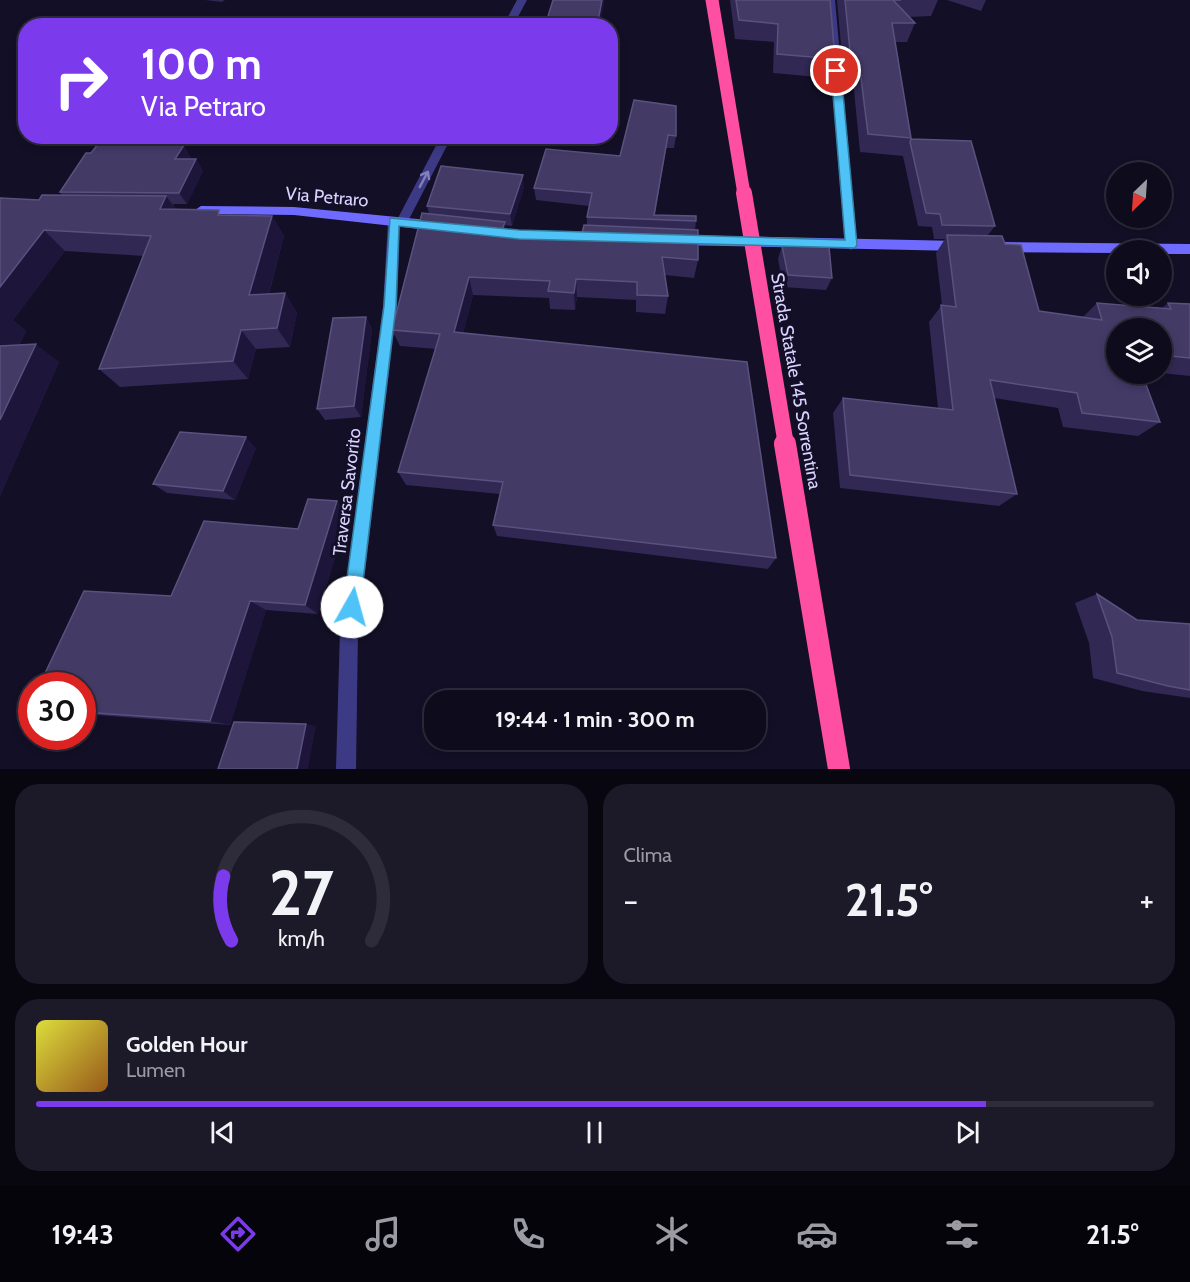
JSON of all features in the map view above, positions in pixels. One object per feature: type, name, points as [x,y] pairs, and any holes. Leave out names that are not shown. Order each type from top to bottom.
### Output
[{"type":"highway","name":"Strada Statale 145 Sorrentina","points":[[712,0],[839,769]]},
{"type":"street","points":[[512,18],[522,0]]},
{"type":"street","points":[[830,0],[851,245]]},
{"type":"street","name":"Traversa Savorito","points":[[346,769],[349,630],[390,306],[398,222],[442,144]]},
{"type":"street","name":"Via Petraro","points":[[188,210],[294,211],[449,227]]},
{"type":"street","points":[[668,240],[968,246]]},
{"type":"street","points":[[991,247],[1190,249]]},
{"type":"building","points":[[553,0],[602,0],[599,18],[547,18]]},
{"type":"building","points":[[736,0],[830,0],[835,59],[777,54],[778,24],[739,20]]},
{"type":"building","points":[[845,0],[893,0],[915,23],[892,23],[911,138],[868,134],[859,62],[851,61]]},
{"type":"building","points":[[634,100],[676,106],[676,136],[668,135],[654,215],[696,216],[696,221],[587,217],[592,193],[534,188],[546,149],[620,156]]},
{"type":"building","points":[[911,139],[971,141],[995,226],[942,225],[940,214],[926,213]]},
{"type":"building","points":[[98,144],[184,145],[175,159],[196,159],[179,193],[60,192],[86,153],[91,153]]},
{"type":"building","points":[[441,166],[523,175],[510,214],[427,206]]},
{"type":"building","points":[[42,195],[166,196],[160,209],[219,210],[218,215],[272,216],[249,295],[285,293],[277,328],[241,330],[233,361],[99,369],[151,236],[44,230],[0,287],[0,198],[39,200]]},
{"type":"building","points":[[422,213],[505,222],[501,233],[581,237],[584,225],[698,230],[698,260],[662,257],[668,296],[637,295],[637,282],[576,279],[574,293],[548,291],[550,281],[469,277],[454,332],[747,362],[776,558],[493,525],[503,482],[398,472],[440,334],[392,330]]},
{"type":"building","points":[[947,235],[1002,236],[1005,244],[1021,245],[1039,311],[1102,320],[1097,303],[1106,304],[1106,306],[1171,309],[1170,306],[1172,306],[1172,303],[1190,304],[1190,358],[1172,356],[1172,318],[1106,318],[1106,384],[1146,384],[1160,422],[1082,413],[1077,393],[990,380],[1017,494],[850,475],[843,398],[953,410],[941,305],[956,307]]},
{"type":"building","points":[[782,246],[829,247],[832,278],[788,275]]},
{"type":"building","points":[[366,317],[354,406],[317,409],[333,318]]},
{"type":"building","points":[[36,344],[0,420],[0,346]]},
{"type":"building","points":[[180,432],[246,437],[223,491],[153,484]]},
{"type":"building","points":[[308,499],[337,501],[305,605],[250,601],[210,721],[96,713],[96,672],[46,672],[84,591],[171,596],[204,521],[298,529]]},
{"type":"building","points":[[1097,594],[1137,620],[1190,624],[1190,690],[1117,673],[1112,637]]},
{"type":"building","points":[[234,722],[306,724],[297,769],[218,769]]},
{"type":"route","points":[[352,607],[390,306],[394,221],[519,234],[851,245],[836,71]]}]
